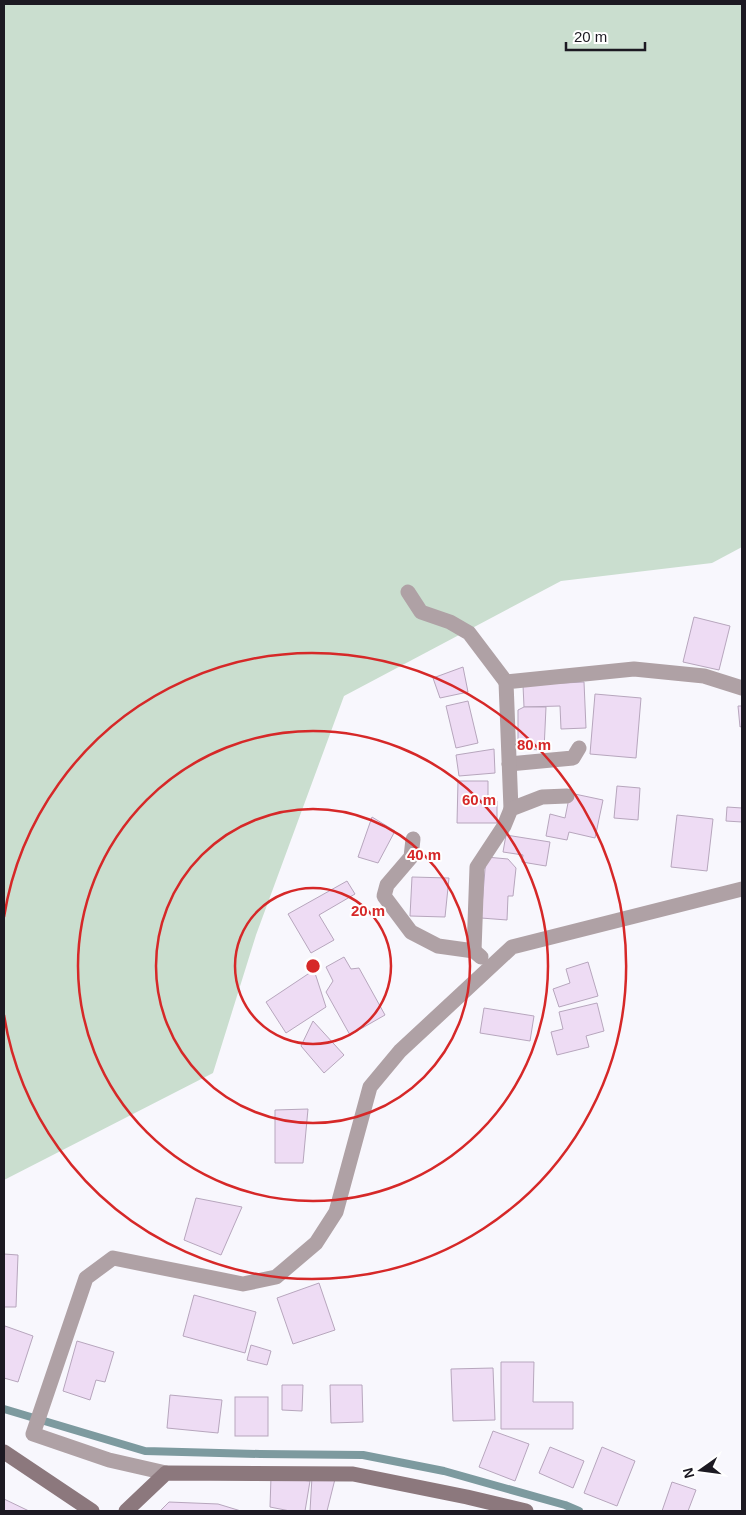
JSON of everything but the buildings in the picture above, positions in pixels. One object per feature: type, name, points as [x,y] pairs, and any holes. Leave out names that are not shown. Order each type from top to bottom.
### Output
[{"type":"street","points":[[408,592],[421,612],[450,622],[469,634],[506,682],[510,809],[504,826],[477,867],[474,951]]},
{"type":"street","points":[[506,682],[634,669],[704,676],[742,688]]},
{"type":"street","points":[[509,764],[573,758],[579,748]]},
{"type":"street","points":[[510,809],[542,797],[567,796]]},
{"type":"street","points":[[413,839],[411,857],[387,884],[384,896],[411,932],[438,946],[474,951],[491,967]]},
{"type":"street","points":[[526,1511],[353,1474],[166,1472],[109,1460],[33,1434],[86,1278],[113,1258],[243,1284],[276,1277],[316,1243],[336,1212],[370,1087],[400,1051],[512,947],[742,889]]},
{"type":"street","points":[[4,1452],[92,1511]]},
{"type":"street","points":[[126,1511],[166,1472]]},
{"type":"green space","points":[[4,4],[742,4],[742,547],[712,563],[561,581],[344,696],[256,935],[213,1073],[4,1180]]},
{"type":"waterway","points":[[4,1409],[145,1451],[363,1455],[444,1471],[565,1505],[579,1511]]}]
